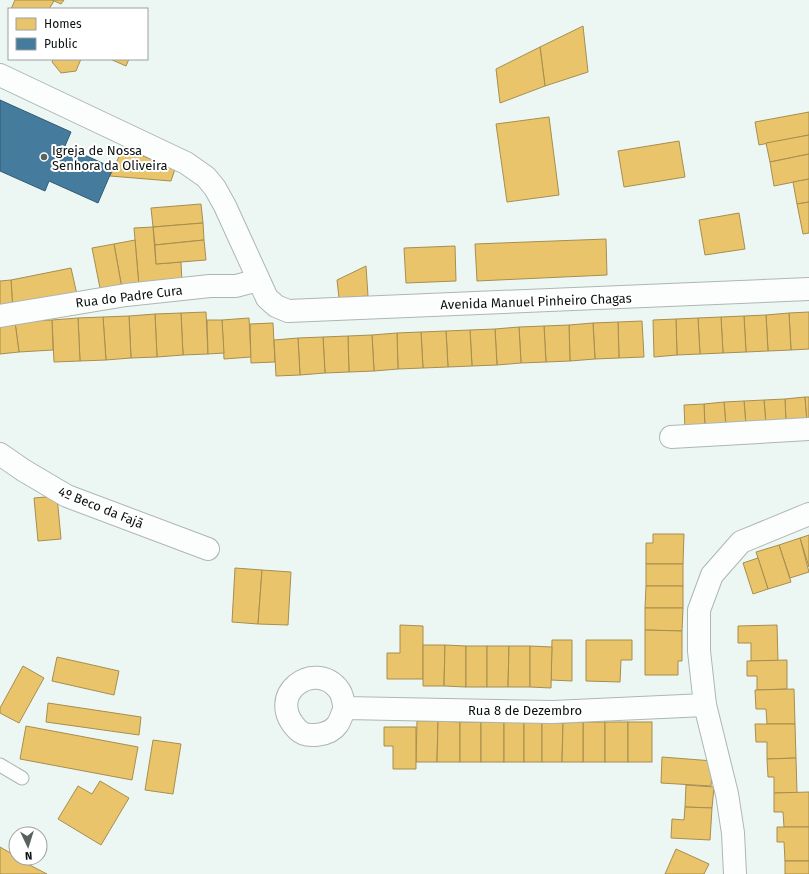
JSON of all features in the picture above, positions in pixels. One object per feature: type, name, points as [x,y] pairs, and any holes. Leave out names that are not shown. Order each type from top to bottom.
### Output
[{"type":"street","points":[[0,75],[186,163],[206,177],[215,188],[225,206],[262,289]]},
{"type":"street","name":"Rua do Padre Cura","points":[[0,316],[126,295],[210,286],[236,286],[262,289]]},
{"type":"street","name":"Avenida Manuel Pinheiro Chagas","points":[[262,289],[276,306],[288,311],[809,289]]},
{"type":"street","points":[[671,437],[809,428]]},
{"type":"street","name":"4º Beco da Fajã","points":[[0,454],[23,470],[67,496],[208,549]]},
{"type":"street","points":[[735,874],[733,834],[727,794],[705,705],[699,651],[699,610],[712,575],[741,542],[809,514]]},
{"type":"street","name":"Rua 8 de Dezembro","points":[[344,708],[553,712],[705,705]]},
{"type":"lane","points":[[0,765],[22,778]]},
{"type":"building: Homes","points":[[15,0],[54,1],[50,8],[11,8]]},
{"type":"building: Homes","points":[[52,0],[64,0],[61,4]]},
{"type":"building: Homes","points":[[583,26],[588,72],[545,86],[540,47]]},
{"type":"building: Homes","points":[[540,47],[545,86],[500,103],[496,69]]},
{"type":"building: Homes","points":[[53,60],[81,60],[76,71],[61,73],[52,62]]},
{"type":"building: Homes","points":[[112,60],[129,60],[126,66]]},
{"type":"building: Homes","points":[[809,112],[809,135],[759,145],[755,122]]},
{"type":"building: Homes","points":[[549,117],[559,195],[507,202],[496,124]]},
{"type":"building: Homes","points":[[809,135],[809,154],[770,162],[766,143]]},
{"type":"building: Homes","points":[[679,141],[685,177],[624,187],[618,151]]},
{"type":"building: Homes","points":[[123,148],[175,169],[171,181],[110,176]]},
{"type":"building: Homes","points":[[809,154],[809,179],[774,186],[770,162]]},
{"type":"building: Homes","points":[[809,179],[809,202],[797,204],[793,182]]},
{"type":"building: Homes","points":[[809,202],[809,233],[803,234],[797,204]]},
{"type":"building: Homes","points":[[201,204],[203,223],[153,227],[151,208]]},
{"type":"building: Homes","points":[[739,213],[745,249],[705,255],[699,220]]},
{"type":"building: Homes","points":[[203,223],[204,240],[155,245],[153,227]]},
{"type":"building: Homes","points":[[153,227],[156,264],[181,262],[182,283],[139,286],[134,228]]},
{"type":"building: Homes","points":[[606,239],[607,275],[477,281],[475,244]]},
{"type":"building: Homes","points":[[135,240],[139,286],[122,289],[114,244]]},
{"type":"building: Homes","points":[[204,240],[206,260],[156,264],[155,245]]},
{"type":"building: Homes","points":[[114,244],[122,289],[101,293],[92,248]]},
{"type":"building: Homes","points":[[455,246],[456,281],[406,283],[404,248]]},
{"type":"building: Homes","points":[[366,266],[368,296],[339,298],[337,280]]},
{"type":"building: Homes","points":[[71,268],[78,299],[13,312],[11,280]]},
{"type":"building: Homes","points":[[11,280],[13,312],[0,313],[0,281]]},
{"type":"building: Homes","points":[[206,312],[208,354],[183,355],[181,313]]},
{"type":"building: Homes","points":[[809,312],[809,349],[791,350],[789,313]]},
{"type":"building: Homes","points":[[181,313],[183,355],[157,357],[155,314]]},
{"type":"building: Homes","points":[[789,313],[791,350],[768,351],[766,315]]},
{"type":"building: Homes","points":[[155,314],[157,357],[131,358],[129,316]]},
{"type":"building: Homes","points":[[766,315],[768,351],[746,352],[744,316]]},
{"type":"building: Homes","points":[[129,316],[131,358],[106,360],[103,317]]},
{"type":"building: Homes","points":[[744,316],[746,352],[723,353],[721,317]]},
{"type":"building: Homes","points":[[103,317],[106,360],[80,361],[78,318]]},
{"type":"building: Homes","points":[[721,317],[723,353],[700,354],[698,318]]},
{"type":"building: Homes","points":[[78,318],[80,361],[54,362],[52,320]]},
{"type":"building: Homes","points":[[249,318],[251,357],[224,359],[222,320]]},
{"type":"building: Homes","points":[[698,318],[700,354],[677,355],[676,319]]},
{"type":"building: Homes","points":[[676,319],[677,355],[654,357],[653,320]]},
{"type":"building: Homes","points":[[52,320],[53,350],[19,352],[15,322]]},
{"type":"building: Homes","points":[[207,320],[222,320],[224,353],[208,354]]},
{"type":"building: Homes","points":[[642,321],[644,357],[619,358],[618,322]]},
{"type":"building: Homes","points":[[15,322],[19,352],[0,354],[0,324]]},
{"type":"building: Homes","points":[[618,322],[619,358],[595,359],[593,323]]},
{"type":"building: Homes","points":[[273,323],[275,362],[251,363],[250,324]]},
{"type":"building: Homes","points":[[593,323],[595,359],[570,361],[569,325]]},
{"type":"building: Homes","points":[[569,325],[570,361],[546,362],[544,326]]},
{"type":"building: Homes","points":[[544,326],[546,362],[521,363],[519,327]]},
{"type":"building: Homes","points":[[519,327],[521,363],[497,365],[495,329]]},
{"type":"building: Homes","points":[[495,329],[497,365],[472,366],[470,330]]},
{"type":"building: Homes","points":[[470,330],[472,366],[448,367],[446,331]]},
{"type":"building: Homes","points":[[446,331],[448,367],[423,368],[421,332]]},
{"type":"building: Homes","points":[[421,332],[423,368],[398,369],[397,333]]},
{"type":"building: Homes","points":[[397,333],[398,369],[374,371],[372,335]]},
{"type":"building: Homes","points":[[372,335],[374,371],[349,372],[348,336]]},
{"type":"building: Homes","points":[[348,336],[349,372],[325,373],[323,337]]},
{"type":"building: Homes","points":[[323,337],[325,373],[300,375],[298,338]]},
{"type":"building: Homes","points":[[298,338],[300,375],[276,376],[274,340]]},
{"type":"building: Homes","points":[[805,397],[807,421],[786,422],[785,399]]},
{"type":"building: Homes","points":[[805,397],[809,397],[809,421],[807,421]]},
{"type":"building: Homes","points":[[785,399],[786,422],[766,424],[764,400]]},
{"type":"building: Homes","points":[[764,400],[766,424],[746,425],[744,401]]},
{"type":"building: Homes","points":[[744,401],[746,425],[726,426],[724,402]]},
{"type":"building: Homes","points":[[724,402],[726,426],[705,428],[704,404]]},
{"type":"building: Homes","points":[[704,404],[705,428],[685,429],[684,405]]},
{"type":"building: Homes","points":[[57,496],[61,539],[38,541],[34,498]]},
{"type":"building: Homes","points":[[653,534],[684,534],[683,564],[646,564],[646,543],[653,543]]},
{"type":"building: Homes","points":[[809,535],[809,567],[800,538]]},
{"type":"building: Homes","points":[[800,538],[809,572],[790,578],[779,545]]},
{"type":"building: Homes","points":[[779,545],[791,582],[768,589],[756,552]]},
{"type":"building: Homes","points":[[758,558],[768,589],[753,594],[743,563]]},
{"type":"building: Homes","points":[[646,564],[683,564],[683,586],[646,586]]},
{"type":"building: Homes","points":[[235,568],[262,570],[258,624],[232,622]]},
{"type":"building: Homes","points":[[262,570],[291,572],[288,625],[258,624]]},
{"type":"building: Homes","points":[[646,586],[683,586],[683,608],[645,608]]},
{"type":"building: Homes","points":[[645,608],[683,608],[682,631],[645,630]]},
{"type":"building: Homes","points":[[400,625],[423,626],[423,679],[387,679],[387,653],[400,653]]},
{"type":"building: Homes","points":[[777,625],[778,661],[751,661],[751,643],[738,643],[738,626]]},
{"type":"building: Homes","points":[[645,630],[682,631],[682,661],[678,661],[678,675],[645,675]]},
{"type":"building: Homes","points":[[552,640],[572,640],[572,681],[551,680]]},
{"type":"building: Homes","points":[[586,640],[632,640],[632,660],[621,660],[620,682],[586,681]]},
{"type":"building: Homes","points":[[423,645],[445,645],[444,686],[423,686]]},
{"type":"building: Homes","points":[[445,645],[466,646],[466,687],[444,686]]},
{"type":"building: Homes","points":[[466,646],[487,646],[487,687],[466,687]]},
{"type":"building: Homes","points":[[487,646],[509,646],[508,687],[487,687]]},
{"type":"building: Homes","points":[[509,646],[530,646],[530,687],[508,687]]},
{"type":"building: Homes","points":[[530,646],[552,647],[551,688],[530,687]]},
{"type":"building: Homes","points":[[57,657],[119,671],[114,695],[52,681]]},
{"type":"building: Homes","points":[[787,660],[787,689],[757,690],[757,676],[747,676],[747,661]]},
{"type":"building: Homes","points":[[23,666],[44,678],[19,723],[0,713],[0,708]]},
{"type":"building: Homes","points":[[794,689],[795,724],[767,724],[766,709],[756,709],[755,690]]},
{"type":"building: Homes","points":[[48,703],[141,717],[139,735],[46,722]]},
{"type":"building: Homes","points":[[417,721],[438,721],[437,762],[416,762]]},
{"type":"building: Homes","points":[[438,721],[460,722],[460,762],[437,762]]},
{"type":"building: Homes","points":[[460,722],[481,722],[481,762],[460,762]]},
{"type":"building: Homes","points":[[481,722],[504,722],[504,762],[481,762]]},
{"type":"building: Homes","points":[[504,722],[524,722],[524,762],[504,762]]},
{"type":"building: Homes","points":[[524,722],[542,722],[542,762],[524,762]]},
{"type":"building: Homes","points":[[542,722],[563,723],[562,762],[542,762]]},
{"type":"building: Homes","points":[[583,722],[605,722],[605,762],[583,762]]},
{"type":"building: Homes","points":[[583,722],[583,762],[562,762],[563,723]]},
{"type":"building: Homes","points":[[605,722],[628,722],[628,762],[605,762]]},
{"type":"building: Homes","points":[[628,722],[652,722],[652,762],[628,762]]},
{"type":"building: Homes","points":[[755,724],[795,724],[796,758],[767,759],[767,742],[756,742]]},
{"type":"building: Homes","points":[[26,726],[138,747],[132,780],[20,759]]},
{"type":"building: Homes","points":[[384,727],[416,727],[416,769],[393,769],[393,746],[384,746]]},
{"type":"building: Homes","points":[[153,740],[181,744],[173,794],[145,790]]},
{"type":"building: Homes","points":[[662,757],[713,761],[711,786],[661,783]]},
{"type":"building: Homes","points":[[796,758],[797,793],[774,793],[774,777],[768,777],[767,759]]},
{"type":"building: Homes","points":[[100,781],[129,798],[101,845],[58,819],[78,786],[92,794]]},
{"type":"building: Homes","points":[[686,785],[714,787],[712,808],[685,807]]},
{"type":"building: Homes","points":[[809,792],[809,827],[784,827],[783,812],[774,812],[774,793]]},
{"type":"building: Homes","points":[[685,807],[712,808],[710,840],[671,838],[672,819],[684,820]]},
{"type":"building: Homes","points":[[777,827],[809,827],[809,861],[785,861],[784,842],[777,842]]},
{"type":"building: Homes","points":[[0,847],[8,852],[8,866],[32,866],[47,874],[0,874]]},
{"type":"building: Homes","points":[[676,849],[709,864],[704,874],[665,874]]},
{"type":"building: Homes","points":[[785,861],[809,861],[809,874],[785,874]]},
{"type":"building: Public","name":"Igreja de Nossa Senhora da Oliveira","points":[[0,100],[71,132],[65,146],[113,168],[98,203],[49,181],[45,191],[0,171]]},
{"type":"place","name":"Igreja de Nossa Senhora da Oliveira","points":[[44,157]]}]
